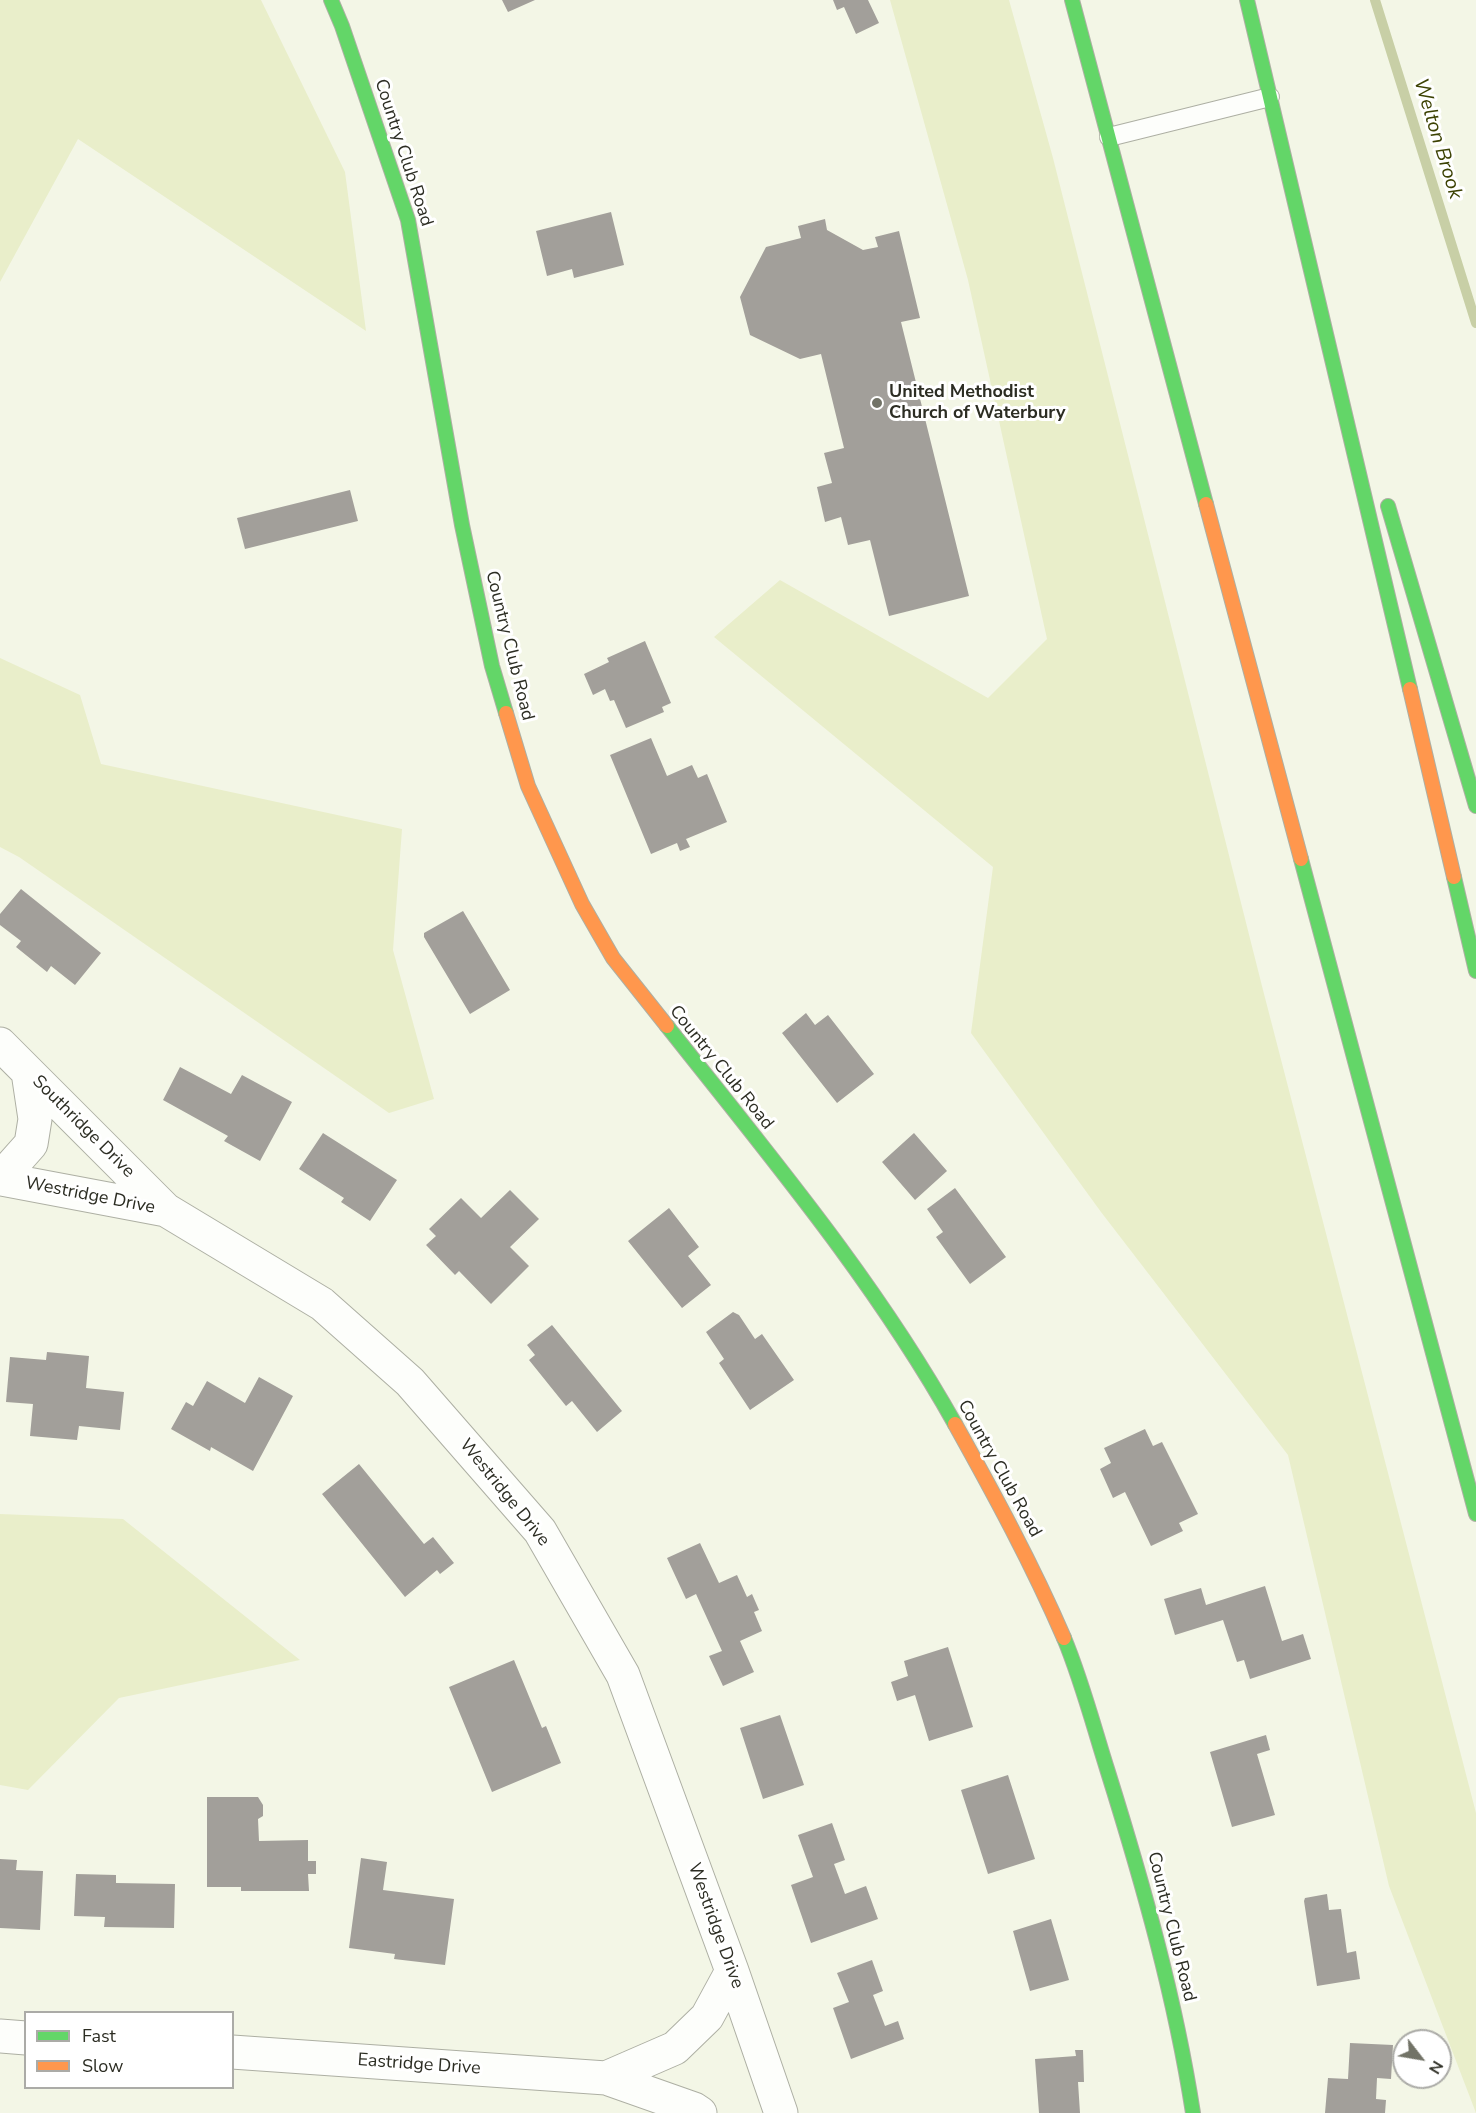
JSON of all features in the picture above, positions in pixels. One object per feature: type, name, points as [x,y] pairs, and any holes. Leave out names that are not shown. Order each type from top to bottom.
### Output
[{"type":"main road","name":"Country Club Road","points":[[331,0],[408,220],[462,525],[487,645],[528,786],[582,904],[613,958],[803,1198],[882,1305],[947,1410],[1026,1556],[1066,1645],[1134,1854],[1164,1969],[1186,2069],[1193,2113]]},
{"type":"main road","points":[[1072,0],[1476,1514]]},
{"type":"main road","points":[[1247,0],[1476,971]]},
{"type":"main road","points":[[1270,96],[1349,373]]},
{"type":"main road","points":[[1383,488],[1476,806]]},
{"type":"street","name":"Southridge Drive","points":[[0,1044],[166,1210]]},
{"type":"street","name":"Westridge Drive","points":[[28,1072],[35,1119],[31,1144],[1,1179],[166,1210],[322,1304],[410,1382],[540,1531],[623,1675],[732,1971],[781,2113]]},
{"type":"street","name":"Eastridge Drive","points":[[606,2078],[675,2048],[707,2017],[732,1971]]},
{"type":"street","points":[[0,2036],[24,2037]]},
{"type":"street","name":"Eastridge Drive","points":[[234,2052],[606,2078],[700,2113]]},
{"type":"lane","points":[[1109,137],[1270,96]]},
{"type":"green space","points":[[0,0],[261,0],[345,172],[366,331],[78,139],[0,282]]},
{"type":"green space","points":[[890,0],[1009,0],[1053,158],[1263,990],[1476,1813],[1476,2113],[1452,2050],[1452,2029],[1444,2029],[1389,1886],[1288,1455],[1101,1212],[971,1033],[993,867],[714,637],[780,580],[988,698],[1047,639],[968,280]]},
{"type":"green space","points":[[0,658],[80,695],[101,764],[402,829],[393,950],[434,1099],[389,1113],[19,857],[0,847]]},
{"type":"green space","points":[[0,1514],[123,1519],[300,1660],[119,1698],[28,1790],[0,1785]]},
{"type":"building","points":[[502,0],[535,0],[508,12]]},
{"type":"building","points":[[833,0],[868,0],[879,23],[856,34],[844,7],[837,10]]},
{"type":"building","points":[[611,212],[624,265],[574,278],[572,269],[547,276],[536,231]]},
{"type":"building","name":"United Methodist Church of Waterbury","points":[[825,219],[827,230],[863,250],[878,247],[875,237],[899,231],[920,318],[901,322],[969,596],[889,616],[870,540],[848,545],[841,517],[825,522],[817,487],[832,483],[824,453],[844,448],[821,354],[800,359],[750,335],[740,297],[766,247],[801,238],[798,226]]},
{"type":"building","points":[[350,490],[358,521],[245,549],[237,518]]},
{"type":"building","points":[[645,641],[671,703],[662,707],[664,712],[626,728],[614,700],[610,701],[605,689],[593,695],[584,674],[609,662],[607,658]]},
{"type":"building","points":[[651,738],[667,776],[692,765],[698,778],[707,774],[727,822],[686,839],[690,847],[680,851],[677,843],[651,854],[610,755]]},
{"type":"building","points":[[21,889],[101,953],[75,985],[51,966],[47,972],[16,947],[21,941],[0,925],[0,914]]},
{"type":"building","points":[[463,911],[510,990],[470,1014],[424,937],[424,933]]},
{"type":"building","points":[[806,1013],[815,1025],[828,1015],[874,1074],[837,1103],[782,1033]]},
{"type":"building","points":[[180,1067],[231,1094],[242,1075],[292,1102],[260,1161],[224,1141],[228,1136],[163,1100]]},
{"type":"building","points":[[323,1133],[397,1180],[370,1221],[341,1202],[344,1198],[299,1169]]},
{"type":"building","points":[[914,1133],[947,1171],[915,1200],[882,1162]]},
{"type":"building","points":[[955,1188],[1006,1257],[970,1284],[936,1237],[943,1232],[927,1209]]},
{"type":"building","points":[[510,1190],[539,1219],[510,1247],[529,1266],[491,1304],[459,1271],[455,1275],[426,1245],[436,1236],[429,1229],[461,1198],[481,1218]]},
{"type":"building","points":[[669,1208],[699,1247],[688,1256],[711,1285],[682,1308],[628,1241]]},
{"type":"building","points":[[733,1312],[739,1315],[755,1339],[762,1334],[794,1380],[750,1410],[719,1363],[724,1359],[706,1332]]},
{"type":"building","points":[[552,1325],[622,1411],[597,1432],[572,1401],[566,1406],[529,1360],[535,1355],[527,1345]]},
{"type":"building","points":[[47,1352],[89,1356],[86,1388],[124,1392],[120,1430],[79,1426],[77,1440],[30,1436],[33,1404],[6,1402],[10,1357],[46,1360]]},
{"type":"building","points":[[259,1377],[293,1396],[253,1471],[211,1447],[210,1451],[171,1429],[186,1402],[193,1406],[207,1381],[245,1403]]},
{"type":"building","points":[[1145,1429],[1153,1446],[1162,1442],[1198,1514],[1179,1523],[1183,1531],[1151,1546],[1125,1492],[1113,1498],[1100,1469],[1111,1463],[1104,1448]]},
{"type":"building","points":[[359,1464],[424,1544],[433,1537],[454,1563],[440,1574],[437,1570],[405,1597],[322,1494]]},
{"type":"building","points":[[700,1543],[719,1583],[737,1575],[747,1597],[752,1594],[759,1610],[754,1612],[762,1631],[740,1641],[754,1672],[723,1686],[709,1656],[722,1651],[696,1594],[686,1599],[667,1558]]},
{"type":"building","points":[[1265,1586],[1282,1641],[1303,1634],[1311,1659],[1250,1679],[1244,1660],[1237,1662],[1223,1620],[1175,1635],[1164,1599],[1201,1588],[1206,1605]]},
{"type":"building","points":[[948,1647],[973,1727],[929,1741],[915,1695],[897,1701],[891,1682],[908,1676],[904,1661]]},
{"type":"building","points":[[514,1660],[542,1728],[546,1726],[561,1763],[492,1792],[449,1687]]},
{"type":"building","points":[[780,1715],[804,1785],[763,1799],[740,1728]]},
{"type":"building","points":[[1266,1735],[1270,1750],[1257,1754],[1275,1815],[1232,1827],[1210,1752]]},
{"type":"building","points":[[1008,1775],[1035,1859],[988,1874],[961,1790]]},
{"type":"building","points":[[207,1797],[258,1797],[263,1805],[263,1816],[258,1819],[259,1841],[308,1840],[308,1861],[316,1861],[316,1874],[308,1874],[309,1891],[241,1891],[241,1887],[207,1887]]},
{"type":"building","points":[[832,1823],[845,1860],[834,1864],[845,1894],[866,1886],[878,1919],[811,1943],[791,1885],[813,1877],[798,1835]]},
{"type":"building","points":[[361,1858],[387,1862],[383,1890],[454,1899],[445,1965],[394,1959],[395,1954],[349,1948]]},
{"type":"building","points":[[0,1859],[17,1860],[16,1870],[43,1871],[40,1930],[0,1928]]},
{"type":"building","points":[[76,1874],[116,1875],[116,1883],[175,1884],[174,1928],[104,1927],[105,1917],[74,1916]]},
{"type":"building","points":[[1327,1894],[1329,1910],[1341,1909],[1347,1953],[1356,1951],[1360,1979],[1317,1986],[1304,1901],[1305,1898]]},
{"type":"building","points":[[1051,1919],[1069,1980],[1030,1991],[1013,1931]]},
{"type":"building","points":[[872,1960],[883,1991],[873,1995],[885,2026],[898,2021],[904,2039],[851,2059],[833,2008],[849,2002],[837,1973]]},
{"type":"building","points":[[1350,2043],[1392,2045],[1391,2079],[1377,2078],[1376,2099],[1386,2100],[1385,2113],[1325,2113],[1328,2078],[1348,2079]]},
{"type":"building","points":[[1075,2050],[1083,2050],[1084,2082],[1078,2082],[1080,2113],[1039,2113],[1035,2059],[1076,2056]]},
{"type":"waterway","name":"Welton Brook","points":[[1375,0],[1476,323]]},
{"type":"traffic: fast","points":[[331,0],[408,220],[462,525],[492,666],[506,713]]},
{"type":"traffic: fast","points":[[1072,0],[1206,504]]},
{"type":"traffic: fast","points":[[1247,0],[1410,689]]},
{"type":"traffic: fast","points":[[1388,506],[1476,806]]},
{"type":"traffic: fast","points":[[1301,859],[1476,1514]]},
{"type":"traffic: fast","points":[[1454,877],[1476,971]]},
{"type":"traffic: fast","points":[[667,1026],[856,1269],[924,1371],[955,1424]]},
{"type":"traffic: fast","points":[[1064,1638],[1088,1705],[1146,1899],[1177,2027],[1193,2113]]},
{"type":"traffic: slow","points":[[1206,504],[1301,859]]},
{"type":"traffic: slow","points":[[1410,689],[1454,877]]},
{"type":"traffic: slow","points":[[506,713],[528,786],[582,904],[613,958],[667,1026]]},
{"type":"traffic: slow","points":[[955,1424],[1039,1583],[1064,1638]]},
{"type":"place","name":"United Methodist Church of Waterbury","points":[[877,403]]}]
